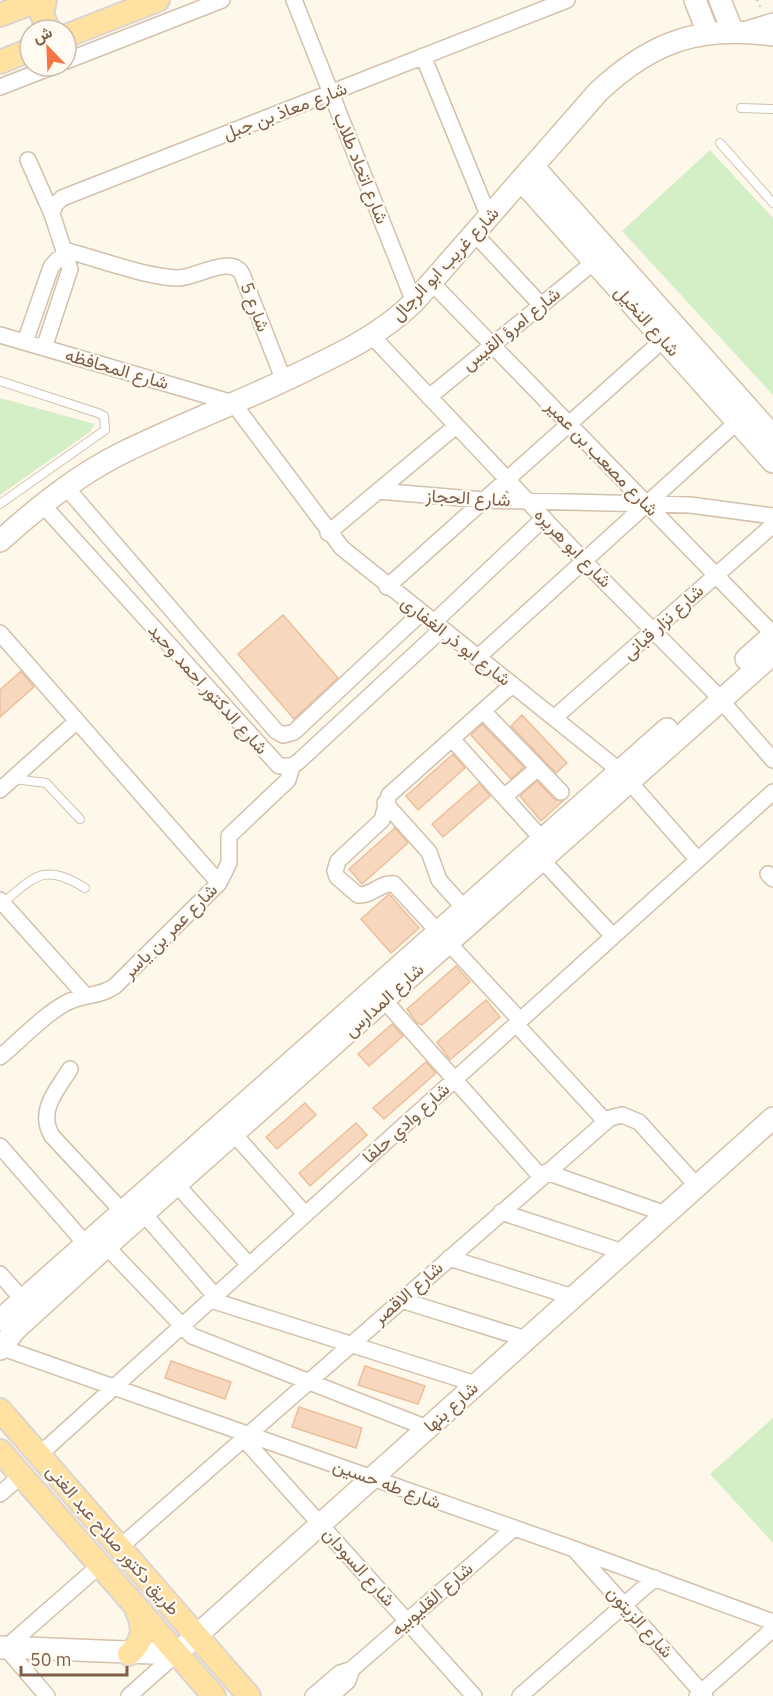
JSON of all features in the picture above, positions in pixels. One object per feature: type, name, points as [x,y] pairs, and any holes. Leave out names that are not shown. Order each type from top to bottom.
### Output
[{"type":"main road","points":[[0,15],[39,0]]},
{"type":"main road","points":[[43,18],[45,0]]},
{"type":"main road","points":[[78,31],[158,0]]},
{"type":"main road","points":[[695,0],[708,33]]},
{"type":"main road","points":[[720,0],[737,30]]},
{"type":"main road","name":"شارع غريب ابو الرجال","points":[[0,541],[65,486],[120,454],[284,381],[372,336],[414,302],[614,78],[649,54],[668,45],[708,33],[737,30],[773,35]]},
{"type":"main road","points":[[0,62],[18,55]]},
{"type":"main road","name":"شارع النخيل","points":[[527,173],[594,262],[773,462]]},
{"type":"main road","name":"شارع النخيل","points":[[527,173],[773,436]]},
{"type":"main road","name":"شارع المدارس","points":[[0,1348],[96,1248],[122,1211],[542,850],[716,695],[773,634]]},
{"type":"main road","name":"شارع المدارس","points":[[716,695],[773,654]]},
{"type":"main road","name":"شارع المدارس","points":[[0,1320],[23,1300],[144,1214],[384,1000],[444,936],[464,908],[542,850]]},
{"type":"main road","name":"شارع بنها","points":[[176,1654],[773,1118]]},
{"type":"main road","name":"طريق دكتور صلاح عبد الغنى","points":[[0,1410],[249,1696]]},
{"type":"main road","name":"طريق دكتور صلاح عبد الغنى","points":[[0,1451],[137,1611],[214,1696]]},
{"type":"main road","points":[[129,1654],[136,1648],[142,1630],[137,1611]]},
{"type":"main road","points":[[2,1649],[176,1654]]},
{"type":"street","points":[[78,56],[222,0]]},
{"type":"street","name":"شارع اتحاد طلاب","points":[[294,0],[414,302]]},
{"type":"street","name":"شارع معاذ بن جبل","points":[[52,214],[55,205],[67,196],[567,0]]},
{"type":"street","points":[[737,30],[773,21]]},
{"type":"street","points":[[423,56],[489,217]]},
{"type":"street","points":[[0,87],[23,78]]},
{"type":"street","points":[[28,160],[52,214],[70,266],[44,348]]},
{"type":"street","points":[[474,233],[541,305]]},
{"type":"street","points":[[25,342],[51,267],[64,253]]},
{"type":"street","name":"شارع 5","points":[[64,253],[168,277],[196,275],[228,265],[237,267],[242,274],[284,381]]},
{"type":"street","name":"شارع امرؤ القيس","points":[[429,397],[594,262]]},
{"type":"street","name":"شارع مصعب بن عمير","points":[[431,282],[773,634]]},
{"type":"street","name":"شارع المحافظه","points":[[0,335],[233,403]]},
{"type":"street","name":"شارع ابو هريره","points":[[372,336],[584,561],[716,695],[773,760]]},
{"type":"street","points":[[387,586],[664,339]]},
{"type":"street","name":"شارع ابو ذر الغفارى","points":[[233,403],[328,533],[349,555],[625,776],[698,860]]},
{"type":"street","points":[[477,658],[737,422]]},
{"type":"street","points":[[328,533],[456,426]]},
{"type":"street","name":"شارع الدكتور احمد وحيد","points":[[65,486],[276,731],[283,735],[294,732],[432,622]]},
{"type":"street","name":"شارع الحجاز","points":[[378,491],[484,500],[690,505],[773,516]]},
{"type":"street","name":"شارع الدكتور احمد وحيد","points":[[42,504],[273,762],[279,766],[292,765]]},
{"type":"street","points":[[292,765],[432,622],[544,518]]},
{"type":"street","name":"شارع نزار قبانى","points":[[554,718],[773,525]]},
{"type":"street","points":[[0,633],[219,883]]},
{"type":"street","points":[[512,685],[391,793],[385,802],[381,820],[338,861],[335,874],[358,895],[366,895],[388,884],[394,884],[444,936],[605,1121],[622,1115],[634,1118],[697,1186]]},
{"type":"street","points":[[483,711],[561,792]]},
{"type":"street","points":[[0,790],[77,721]]},
{"type":"street","points":[[452,739],[504,797],[542,850],[613,936]]},
{"type":"street","name":"شارع عمر بن ياسر","points":[[0,1058],[60,1006],[85,995],[101,994],[115,986],[219,883],[230,862],[229,836],[288,780],[292,765]]},
{"type":"street","points":[[504,797],[538,768]]},
{"type":"street","name":"شارع وادي حلفا","points":[[39,1455],[773,792]]},
{"type":"street","points":[[385,802],[429,852],[439,880],[464,908]]},
{"type":"street","points":[[3,908],[85,995]]},
{"type":"street","points":[[384,1000],[543,1175],[666,1214]]},
{"type":"street","points":[[70,1070],[48,1105],[46,1118],[49,1130],[122,1211]]},
{"type":"street","name":"شارع الاقصر","points":[[119,1548],[605,1121]]},
{"type":"street","points":[[234,1134],[306,1214]]},
{"type":"street","points":[[0,1146],[96,1248],[181,1327],[196,1338],[428,1428]]},
{"type":"street","points":[[177,1184],[249,1266]]},
{"type":"street","points":[[501,1212],[623,1252]]},
{"type":"street","points":[[144,1214],[213,1298],[349,1345],[476,1384]]},
{"type":"street","points":[[449,1258],[573,1297]]},
{"type":"street","points":[[0,1274],[23,1300]]},
{"type":"street","points":[[401,1300],[526,1339]]},
{"type":"street","name":"شارع طه حسين","points":[[0,1348],[245,1437],[574,1549],[773,1622]]},
{"type":"street","name":"شارع السودان","points":[[245,1437],[474,1696]]},
{"type":"street","points":[[0,1494],[21,1476]]},
{"type":"street","name":"شارع القليوبيه","points":[[313,1696],[340,1673],[352,1669],[513,1529]]},
{"type":"street","name":"شارع الزيتون","points":[[574,1549],[701,1695]]},
{"type":"street","points":[[47,1696],[2,1649],[99,1566]]},
{"type":"street","points":[[520,1696],[655,1578]]},
{"type":"street","points":[[701,1695],[773,1629]]},
{"type":"street","name":"شارع بنها","points":[[129,1696],[176,1654]]},
{"type":"street","name":"شارع القليوبيه","points":[[331,1696],[348,1681],[352,1669]]},
{"type":"lane","points":[[741,108],[773,109]]},
{"type":"lane","points":[[720,143],[773,203]]},
{"type":"lane","points":[[0,381],[98,413],[104,416],[106,423],[105,430],[0,504]]},
{"type":"lane","points":[[13,779],[46,783],[80,819]]},
{"type":"lane","points":[[3,908],[34,876],[62,875],[85,888]]},
{"type":"green space","points":[[710,150],[773,218],[773,395],[622,231]]},
{"type":"green space","points":[[0,398],[95,424],[90,432],[0,495]]},
{"type":"green space","points":[[773,1418],[773,1543],[710,1474]]},
{"type":"building","points":[[283,615],[338,678],[294,719],[238,654]]},
{"type":"building","points":[[21,671],[34,687],[0,717],[0,690]]},
{"type":"building","points":[[522,715],[567,763],[556,773],[511,726]]},
{"type":"building","points":[[482,724],[524,767],[511,779],[471,735]]},
{"type":"building","points":[[453,754],[465,768],[418,810],[406,796]]},
{"type":"building","points":[[537,781],[554,799],[563,801],[541,821],[520,796]]},
{"type":"building","points":[[479,783],[490,796],[443,837],[432,824]]},
{"type":"building","points":[[395,828],[408,843],[362,884],[349,869]]},
{"type":"building","points":[[389,894],[419,928],[391,953],[361,919]]},
{"type":"building","points":[[456,966],[470,982],[422,1025],[417,1023],[407,1009]]},
{"type":"building","points":[[486,1000],[500,1017],[450,1060],[437,1042]]},
{"type":"building","points":[[392,1024],[403,1036],[369,1066],[358,1054]]},
{"type":"building","points":[[426,1062],[436,1073],[384,1119],[373,1108]]},
{"type":"building","points":[[305,1103],[316,1115],[277,1149],[266,1137]]},
{"type":"building","points":[[356,1123],[367,1135],[310,1186],[299,1173]]},
{"type":"building","points":[[171,1361],[231,1382],[225,1399],[165,1378]]},
{"type":"building","points":[[365,1366],[425,1386],[418,1404],[358,1385]]},
{"type":"building","points":[[299,1407],[362,1428],[356,1448],[292,1427]]}]
